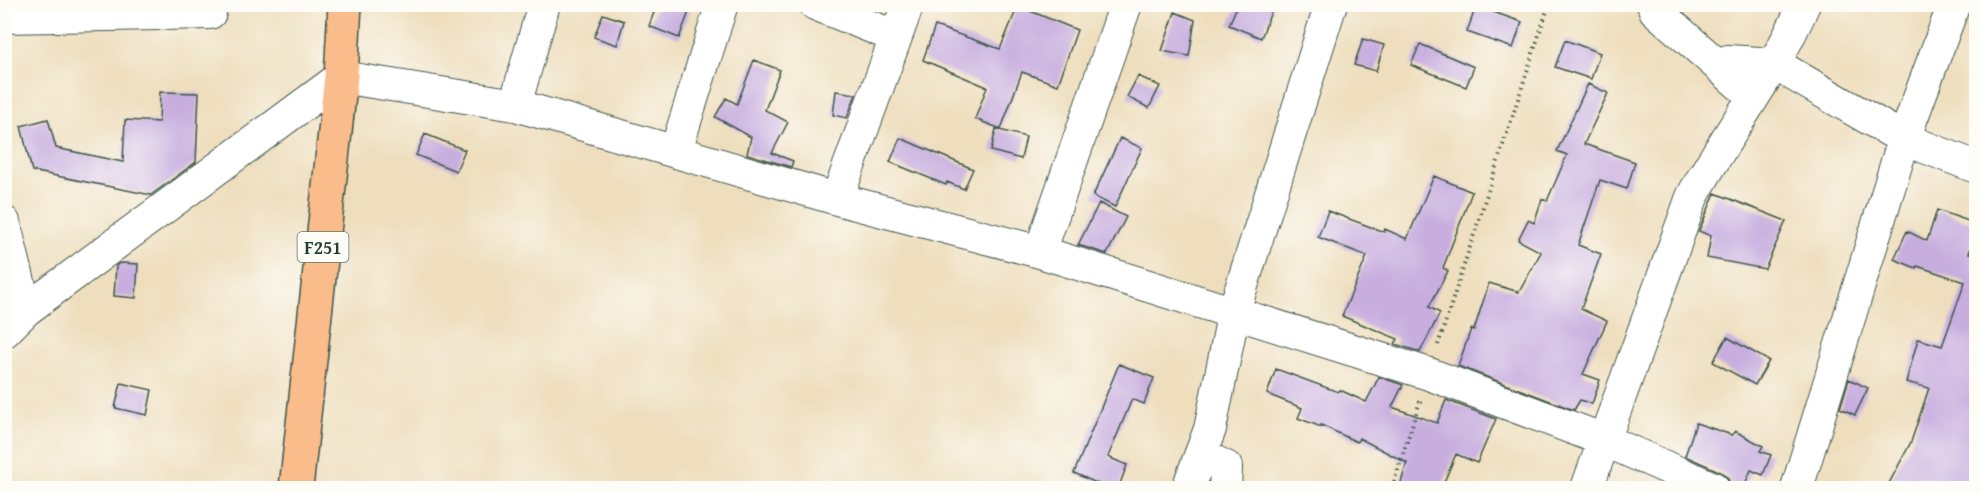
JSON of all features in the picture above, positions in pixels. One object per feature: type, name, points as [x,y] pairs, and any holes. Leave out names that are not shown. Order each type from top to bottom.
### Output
[{"type":"main road","name":"F251","points":[[296,489],[341,77],[345,4]]},
{"type":"street","points":[[4,17],[210,13],[211,4]]},
{"type":"street","points":[[515,105],[544,4]]},
{"type":"street","points":[[676,150],[722,4]]},
{"type":"street","points":[[815,4],[896,37]]},
{"type":"street","points":[[837,200],[908,4]]},
{"type":"street","points":[[1040,252],[1126,4]]},
{"type":"street","points":[[1188,489],[1210,429],[1234,311],[1331,4]]},
{"type":"street","points":[[1653,4],[1655,10],[1754,98]]},
{"type":"street","points":[[1587,489],[1692,197],[1775,64],[1804,4]]},
{"type":"street","points":[[1797,489],[1904,139],[1954,5],[1977,12]]},
{"type":"street","points":[[1728,61],[1775,64],[1904,139],[1977,166]]},
{"type":"street","points":[[15,321],[341,77],[515,105],[676,150],[837,200],[1040,252],[1429,374],[1604,440],[1713,489]]},
{"type":"street","points":[[4,222],[15,321]]},
{"type":"street","points":[[1201,455],[1226,466],[1225,489]]},
{"type":"path","points":[[1392,489],[1549,4]]},
{"type":"building","points":[[657,4],[692,4],[679,38],[649,26]]},
{"type":"building","points":[[1238,4],[1274,4],[1261,38],[1229,25]]},
{"type":"building","points":[[1018,6],[1077,30],[1058,85],[1022,72],[1001,129],[975,119],[987,87],[923,60],[935,26],[1000,49]]},
{"type":"building","points":[[1476,6],[1522,22],[1513,48],[1467,32]]},
{"type":"building","points":[[1175,12],[1195,20],[1189,56],[1162,51]]},
{"type":"building","points":[[603,14],[624,21],[617,45],[594,37]]},
{"type":"building","points":[[1363,39],[1384,45],[1376,71],[1354,65]]},
{"type":"building","points":[[1565,40],[1600,53],[1591,79],[1555,67]]},
{"type":"building","points":[[1420,44],[1474,67],[1466,87],[1411,65]]},
{"type":"building","points":[[754,60],[780,70],[765,110],[788,122],[772,153],[793,161],[791,167],[747,154],[751,137],[715,117],[726,98],[737,104]]},
{"type":"building","points":[[1138,76],[1160,86],[1149,108],[1127,97]]},
{"type":"building","points":[[1588,84],[1608,93],[1584,144],[1635,162],[1627,189],[1600,180],[1578,245],[1601,254],[1581,309],[1607,321],[1583,374],[1600,380],[1592,404],[1580,400],[1574,410],[1458,366],[1471,329],[1474,330],[1489,283],[1519,292],[1541,252],[1518,240],[1528,220],[1534,223],[1542,199],[1547,201],[1567,155],[1557,151]]},
{"type":"building","points":[[836,91],[856,94],[847,118],[833,115]]},
{"type":"building","points":[[160,92],[199,93],[196,162],[151,195],[32,171],[21,126],[48,119],[56,148],[123,162],[125,120],[159,122]]},
{"type":"building","points":[[996,129],[1026,137],[1021,159],[991,151]]},
{"type":"building","points":[[425,134],[465,150],[456,171],[416,155]]},
{"type":"building","points":[[900,138],[973,169],[964,189],[947,182],[946,185],[890,162]]},
{"type":"building","points":[[1120,138],[1142,148],[1115,207],[1093,196]]},
{"type":"building","points":[[1434,176],[1472,192],[1443,268],[1448,271],[1429,307],[1440,313],[1420,352],[1395,344],[1398,339],[1342,316],[1367,256],[1318,237],[1328,211],[1384,232],[1385,229],[1407,239]]},
{"type":"building","points":[[1715,193],[1786,221],[1765,269],[1707,258],[1711,236],[1699,231]]},
{"type":"building","points":[[1099,203],[1126,217],[1107,254],[1078,245]]},
{"type":"building","points":[[1937,210],[1977,224],[1969,253],[1977,254],[1977,476],[1970,489],[1886,489],[1911,442],[1929,388],[1906,382],[1918,339],[1942,346],[1965,282],[1894,259],[1907,231],[1927,241]]},
{"type":"building","points":[[120,263],[138,264],[136,298],[114,296],[116,266]]},
{"type":"building","points":[[1727,337],[1769,361],[1755,385],[1713,362]]},
{"type":"building","points":[[1119,364],[1154,378],[1144,404],[1132,399],[1108,457],[1127,465],[1118,489],[1110,489],[1074,473]]},
{"type":"building","points":[[1276,369],[1338,392],[1340,390],[1366,402],[1379,377],[1403,385],[1392,407],[1437,423],[1446,400],[1496,419],[1477,463],[1456,454],[1441,489],[1399,489],[1407,463],[1359,438],[1357,442],[1321,425],[1321,427],[1298,418],[1302,408],[1267,394]]},
{"type":"building","points":[[1849,379],[1868,388],[1855,415],[1840,408]]},
{"type":"building","points":[[121,383],[152,390],[147,415],[115,408]]},
{"type":"building","points":[[1696,423],[1732,435],[1735,431],[1763,446],[1760,451],[1771,455],[1763,475],[1751,470],[1743,489],[1731,489],[1728,478],[1721,472],[1685,456]]}]
